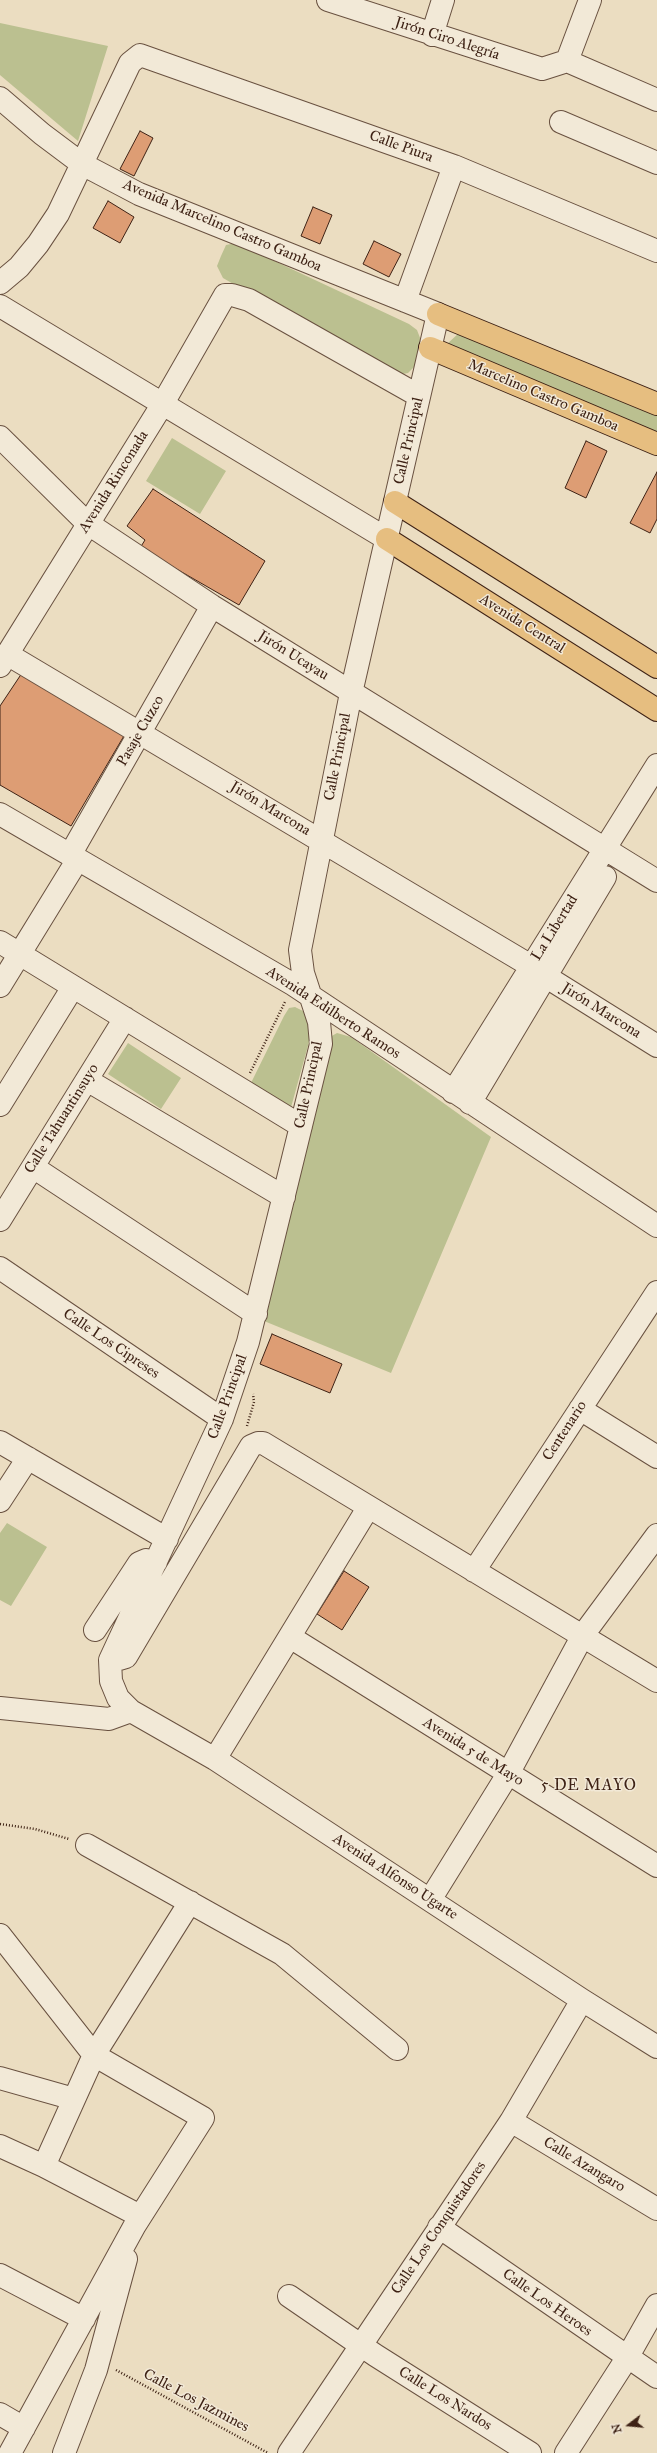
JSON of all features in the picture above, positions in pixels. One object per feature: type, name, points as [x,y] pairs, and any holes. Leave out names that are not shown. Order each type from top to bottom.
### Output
[{"type":"main road","points":[[438,314],[657,404]]},
{"type":"main road","name":"Marcelino Castro Gamboa","points":[[430,348],[657,444]]},
{"type":"main road","points":[[395,502],[657,667]]},
{"type":"main road","name":"Avenida Central","points":[[387,539],[657,710]]},
{"type":"street","name":"Jirón Ciro Alegría","points":[[328,0],[432,35],[542,69],[567,61]]},
{"type":"street","points":[[432,35],[443,0]]},
{"type":"street","points":[[590,0],[567,61],[657,100]]},
{"type":"street","name":"Calle Piura","points":[[82,164],[130,63],[140,55],[454,166],[657,251]]},
{"type":"street","name":"Avenida Marcelino Castro Gamboa","points":[[0,98],[42,134],[82,164],[139,194],[438,314]]},
{"type":"street","points":[[561,122],[657,163]]},
{"type":"street","points":[[0,283],[19,267],[38,244],[58,214],[82,164]]},
{"type":"street","points":[[405,301],[454,166]]},
{"type":"street","name":"Avenida Rinconada","points":[[4,660],[162,405],[225,295],[232,295],[249,300],[419,396]]},
{"type":"street","points":[[0,306],[162,405],[387,539]]},
{"type":"street","name":"Calle Principal","points":[[131,1711],[118,1698],[111,1681],[110,1660],[222,1419],[256,1314],[321,1044],[319,1022],[303,973],[300,950],[351,693],[438,314]]},
{"type":"street","name":"Jirón Ucayau","points":[[3,445],[87,524],[212,606],[657,881]]},
{"type":"street","name":"Pasaje Cuzco","points":[[0,986],[20,954],[140,733],[212,606]]},
{"type":"street","name":"Jirón Marcona","points":[[4,660],[140,733],[322,840],[538,971],[657,1046]]},
{"type":"street","name":"La Libertad","points":[[461,1097],[612,852],[657,765]]},
{"type":"street","name":"La Libertad","points":[[612,852],[657,793]]},
{"type":"street","name":"Avenida Edilberto Ramos","points":[[0,814],[294,985],[657,1226]]},
{"type":"street","points":[[0,942],[301,1126]]},
{"type":"street","points":[[0,1105],[73,987]]},
{"type":"street","name":"Calle Tahuantinsuyo","points":[[0,1220],[125,1018]]},
{"type":"street","points":[[87,1080],[284,1197]]},
{"type":"street","points":[[33,1167],[256,1314]]},
{"type":"street","name":"Calle Los Cipreses","points":[[0,1268],[222,1419]]},
{"type":"street","name":"Centenario","points":[[474,1571],[657,1292]]},
{"type":"street","points":[[580,1409],[657,1457]]},
{"type":"street","points":[[0,1442],[167,1539]]},
{"type":"street","points":[[110,1660],[122,1660],[126,1657],[251,1446],[263,1444],[657,1681]]},
{"type":"street","points":[[0,1501],[28,1458]]},
{"type":"street","points":[[215,1759],[368,1508]]},
{"type":"street","points":[[430,1900],[508,1774],[583,1636],[657,1536]]},
{"type":"street","points":[[95,1630],[139,1563],[146,1560],[156,1562]]},
{"type":"street","name":"Avenida 5 de Mayo","points":[[290,1637],[657,1866]]},
{"type":"street","points":[[0,1708],[109,1719],[131,1711]]},
{"type":"street","name":"Avenida Alfonso Ugarte","points":[[131,1711],[215,1759],[582,2000],[657,2047]]},
{"type":"street","points":[[87,1845],[282,1954],[397,2049]]},
{"type":"street","points":[[44,2166],[94,2055],[190,1902]]},
{"type":"street","points":[[0,1935],[94,2055],[203,2118],[137,2220],[10,2453]]},
{"type":"street","name":"Calle Los Conquistadores","points":[[289,2453],[511,2121],[582,2000]]},
{"type":"street","points":[[0,2078],[74,2099]]},
{"type":"street","name":"Calle Azangaro","points":[[511,2121],[657,2210]]},
{"type":"street","points":[[0,2146],[44,2166],[137,2220]]},
{"type":"street","points":[[64,2453],[96,2370],[137,2220]]},
{"type":"street","name":"Calle Los Heroes","points":[[439,2227],[627,2358],[657,2377]]},
{"type":"street","points":[[0,2275],[84,2318]]},
{"type":"street","name":"Calle Los Nardos","points":[[289,2296],[530,2453]]},
{"type":"street","points":[[566,2453],[627,2358],[657,2305]]},
{"type":"street","points":[[0,2414],[24,2428]]},
{"type":"path","points":[[242,1090],[294,985]]},
{"type":"path","points":[[246,1428],[254,1402],[252,1392]]},
{"type":"path","points":[[0,1824],[35,1829],[87,1845]]},
{"type":"path","name":"Calle Los Jazmines","points":[[114,2369],[268,2453]]},
{"type":"green space","points":[[0,23],[108,46],[78,141],[0,75]]},
{"type":"green space","points":[[236,243],[409,324],[417,330],[422,343],[422,359],[408,373],[398,375],[370,363],[223,278],[217,266],[226,245]]},
{"type":"green space","points":[[459,333],[657,411],[657,435],[447,344]]},
{"type":"green space","points":[[172,438],[226,471],[200,514],[146,481]]},
{"type":"green space","points":[[295,1007],[305,1012],[314,1024],[290,1111],[249,1087],[284,1016],[289,1008]]},
{"type":"green space","points":[[337,1033],[351,1037],[491,1137],[391,1373],[264,1321],[330,1037]]},
{"type":"green space","points":[[128,1043],[181,1078],[161,1109],[108,1074]]},
{"type":"green space","points":[[7,1523],[47,1547],[11,1606],[0,1600],[0,1533]]},
{"type":"building","points":[[140,131],[153,138],[134,176],[120,169]]},
{"type":"building","points":[[108,201],[134,217],[120,243],[93,228]]},
{"type":"building","points":[[313,207],[332,215],[320,244],[301,236]]},
{"type":"building","points":[[374,241],[401,254],[389,277],[363,264]]},
{"type":"building","points":[[586,441],[607,451],[586,498],[565,488]]},
{"type":"building","points":[[657,472],[657,519],[650,533],[630,523]]},
{"type":"building","points":[[153,489],[265,561],[239,605],[140,548],[145,540],[127,526]]},
{"type":"building","points":[[24,670],[128,729],[71,826],[0,785],[0,706]]},
{"type":"building","points":[[272,1334],[342,1364],[330,1393],[260,1364]]},
{"type":"building","points":[[344,1571],[369,1587],[342,1630],[317,1614]]},
{"type":"district","name":"5 DE MAYO","points":[[589,1786]]}]
